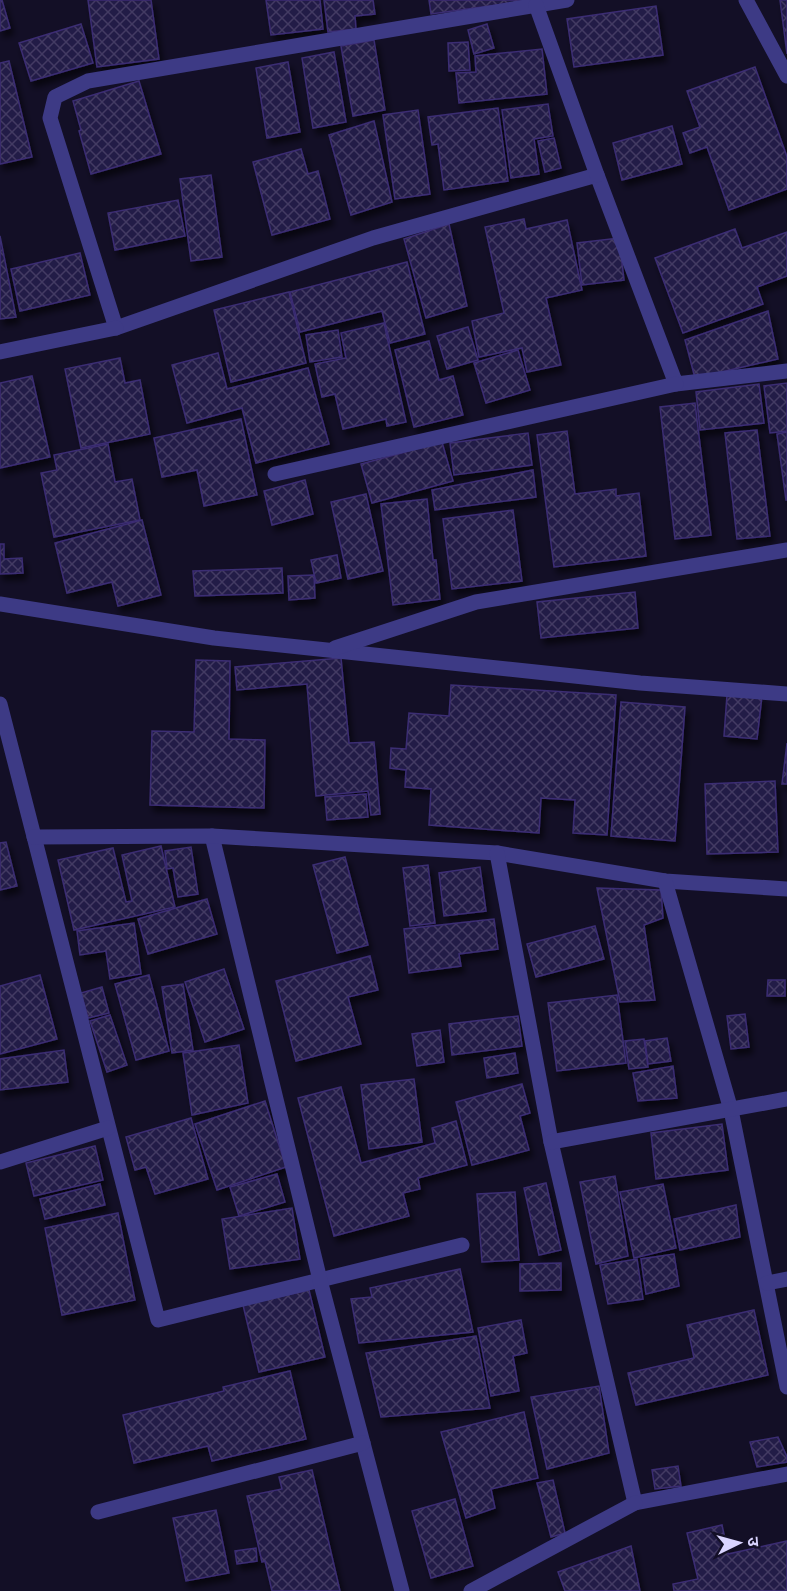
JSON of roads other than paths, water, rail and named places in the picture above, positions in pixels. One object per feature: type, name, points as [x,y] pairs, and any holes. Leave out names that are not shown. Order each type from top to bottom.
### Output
[{"type":"street","points":[[116,328],[51,118],[55,97],[88,81],[567,0]]},
{"type":"street","points":[[746,0],[787,76]]},
{"type":"street","points":[[536,5],[676,384]]},
{"type":"street","points":[[0,352],[116,328],[373,238],[597,175]]},
{"type":"street","points":[[275,474],[676,384],[787,371]]},
{"type":"street","points":[[330,650],[476,602],[787,550]]},
{"type":"street","points":[[0,604],[214,638],[640,683],[787,694]]},
{"type":"street","points":[[0,704],[158,1320],[462,1245]]},
{"type":"street","points":[[34,837],[212,836],[497,853],[665,881],[787,889]]},
{"type":"street","points":[[212,836],[320,1280],[402,1591]]},
{"type":"street","points":[[497,853],[550,1142],[635,1503]]},
{"type":"street","points":[[665,881],[731,1110],[787,1387]]},
{"type":"street","points":[[550,1142],[787,1099]]},
{"type":"street","points":[[0,1162],[108,1128]]},
{"type":"street","points":[[767,1283],[787,1279]]},
{"type":"street","points":[[98,1512],[363,1443]]},
{"type":"street","points":[[471,1591],[635,1503],[787,1474]]}]
